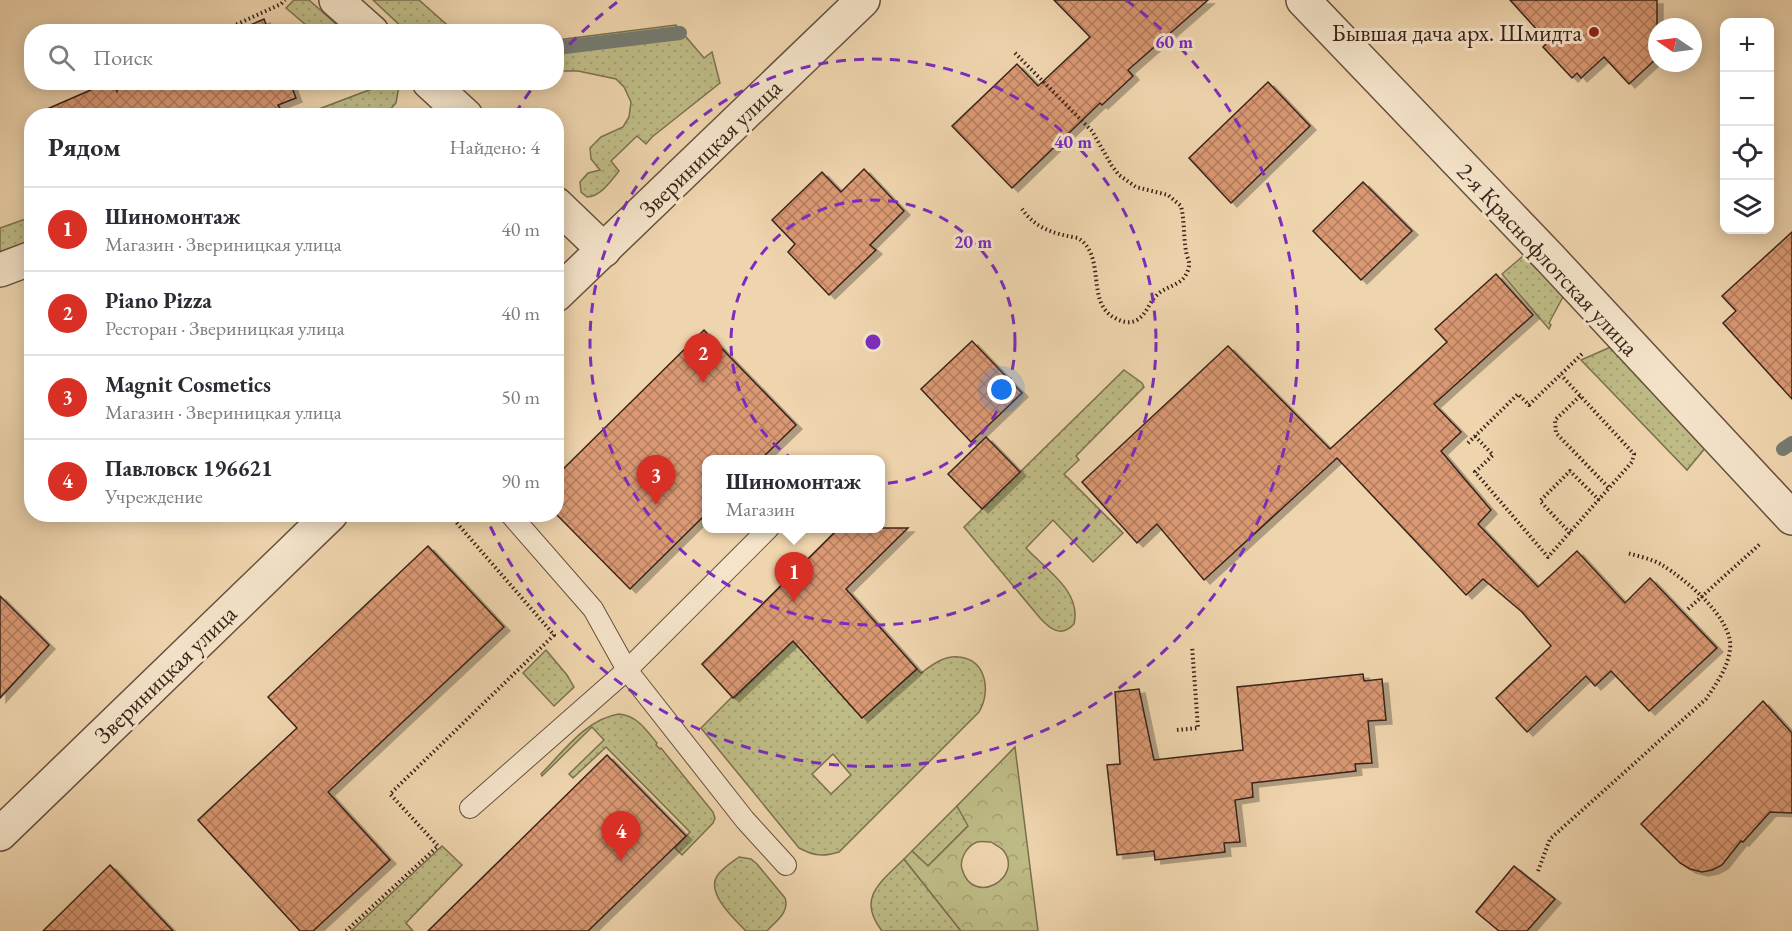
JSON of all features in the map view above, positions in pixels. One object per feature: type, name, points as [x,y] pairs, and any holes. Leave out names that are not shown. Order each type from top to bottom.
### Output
[{"type":"street","points":[[336,0],[363,24]]},
{"type":"street","name":"Звериницкая улица","points":[[564,288],[863,0]]},
{"type":"street","name":"2-я Краснофлотская улица","points":[[1303,0],[1788,505]]},
{"type":"street","points":[[438,90],[457,108]]},
{"type":"street","points":[[564,212],[604,250]]},
{"type":"street","points":[[0,270],[24,261]]},
{"type":"street","name":"Звериницкая улица","points":[[0,834],[323,522]]},
{"type":"lane","points":[[517,522],[593,609],[627,670],[746,820],[786,865]]},
{"type":"lane","points":[[470,808],[627,670],[765,533]]},
{"type":"path","points":[[237,24],[285,0]]},
{"type":"path","points":[[1015,53],[1092,131],[1119,175],[1132,186],[1168,195],[1181,206],[1184,217],[1183,238],[1190,264],[1186,275],[1184,279],[1159,292],[1139,319],[1128,322],[1118,320],[1108,314],[1100,300],[1093,255],[1083,241],[1042,229],[1033,223],[1022,209]]},
{"type":"path","points":[[1468,442],[1518,394],[1529,405],[1578,357]]},
{"type":"path","points":[[1475,436],[1493,455],[1475,472],[1548,557],[1632,462],[1635,454],[1561,375]]},
{"type":"path","points":[[1580,396],[1555,420],[1556,433],[1609,488]]},
{"type":"path","points":[[1570,533],[1539,501],[1570,471],[1599,500]]},
{"type":"path","points":[[346,931],[438,846],[390,794],[554,636],[456,522]]},
{"type":"path","points":[[1688,609],[1757,546]]},
{"type":"path","points":[[1538,871],[1550,840],[1706,699],[1722,675],[1730,649],[1729,637],[1720,619],[1702,597],[1660,563],[1627,552]]},
{"type":"path","points":[[1177,730],[1198,728],[1192,646]]},
{"type":"green space","points":[[294,0],[309,0],[336,24],[305,24],[286,8]]},
{"type":"green space","points":[[373,0],[419,0],[446,24],[399,24]]},
{"type":"green space","points":[[676,25],[704,58],[712,52],[720,83],[646,144],[637,136],[611,161],[619,171],[601,191],[587,197],[581,192],[580,182],[588,173],[600,170],[591,159],[590,148],[601,137],[623,127],[629,117],[631,102],[624,87],[616,79],[578,71],[564,71],[564,39]]},
{"type":"green space","points":[[369,90],[398,90],[396,103],[391,108],[322,108]]},
{"type":"green space","points":[[24,219],[24,247],[0,256],[0,228]]},
{"type":"green space","points":[[1523,256],[1564,295],[1549,323],[1551,325],[1549,329],[1502,274]]},
{"type":"green space","points":[[1613,346],[1706,447],[1687,470],[1581,360]]},
{"type":"green space","points":[[1124,370],[1144,387],[1076,456],[1079,460],[1064,474],[1123,533],[1093,562],[1053,520],[1026,548],[1060,582],[1073,601],[1074,624],[1065,631],[1056,630],[1040,618],[964,527]]},
{"type":"green space","points":[[793,641],[862,718],[917,669],[921,673],[938,661],[948,658],[959,657],[976,664],[981,670],[985,687],[983,704],[979,712],[839,852],[828,855],[809,853],[799,848],[701,728],[732,697],[734,698]],"holes":[[[833,754],[851,775],[831,794],[812,774]]]},
{"type":"green space","points":[[546,650],[574,687],[554,706],[523,673]]},
{"type":"green space","points":[[626,715],[645,729],[713,812],[715,818],[713,823],[682,855],[675,848],[690,832],[606,747],[573,778],[569,774],[604,740],[592,727],[542,776],[541,774],[586,729],[607,717]]},
{"type":"green space","points":[[1015,747],[1038,931],[961,931],[904,859],[912,851],[928,866],[968,826],[957,806]],"holes":[[[977,842],[991,842],[1003,850],[1008,860],[1007,870],[1003,878],[995,884],[986,887],[976,886],[968,880],[962,869],[963,857],[970,846]]]},
{"type":"green space","points":[[957,806],[969,825],[928,866],[912,851]]},
{"type":"green space","points":[[442,846],[462,865],[406,923],[413,931],[351,931]]},
{"type":"green space","points":[[739,857],[751,859],[757,864],[785,898],[784,912],[767,931],[746,931],[718,898],[715,890],[717,876]]},
{"type":"green space","points":[[904,859],[961,931],[882,931],[871,909],[871,900],[880,883]]},
{"type":"building","points":[[1054,0],[1208,0],[1128,70],[1133,76],[1102,105],[1100,103],[1012,188],[952,126],[1017,64],[1038,86],[1090,37]]},
{"type":"building","name":"Бывшая дача арх. Шмидта","points":[[1510,0],[1657,0],[1657,18],[1648,18],[1648,66],[1629,84],[1604,57],[1581,78],[1577,73],[1572,78],[1543,47],[1548,42]]},
{"type":"building","points":[[264,19],[266,24],[252,24]]},
{"type":"building","points":[[1268,82],[1310,126],[1231,203],[1189,158]]},
{"type":"building","points":[[91,90],[293,90],[296,98],[278,105],[280,108],[49,108]]},
{"type":"building","points":[[864,169],[904,211],[870,245],[876,250],[829,295],[788,252],[795,244],[772,220],[822,172],[841,192]]},
{"type":"building","points":[[1363,182],[1412,231],[1361,280],[1313,231]]},
{"type":"building","points":[[1792,232],[1792,399],[1723,323],[1736,311],[1722,296]]},
{"type":"building","points":[[1496,274],[1533,315],[1434,404],[1461,432],[1441,451],[1491,510],[1478,524],[1538,587],[1577,551],[1625,603],[1650,578],[1717,648],[1649,711],[1611,671],[1595,686],[1586,676],[1527,732],[1496,698],[1551,646],[1522,612],[1483,579],[1466,595],[1337,458],[1204,580],[1157,524],[1137,543],[1082,482],[1228,346],[1330,449],[1447,342],[1435,329]]},
{"type":"building","points":[[704,330],[796,425],[765,455],[702,455],[702,518],[630,589],[564,522],[564,468]]},
{"type":"building","points":[[972,341],[1022,393],[971,442],[921,389]]},
{"type":"building","points":[[986,437],[1020,472],[982,509],[948,474]]},
{"type":"building","points":[[885,528],[908,528],[846,589],[917,669],[862,718],[793,641],[733,698],[702,664],[834,533],[885,533]]},
{"type":"building","points":[[428,546],[504,627],[328,792],[390,860],[313,931],[300,931],[198,820],[297,728],[268,697]]},
{"type":"building","points":[[0,596],[49,645],[0,698]]},
{"type":"building","points":[[1363,674],[1364,681],[1382,679],[1386,720],[1368,721],[1372,763],[1355,764],[1356,771],[1252,783],[1253,797],[1235,800],[1240,842],[1224,843],[1225,852],[1155,860],[1154,851],[1117,855],[1107,765],[1120,764],[1115,692],[1139,689],[1154,760],[1243,750],[1237,687]]},
{"type":"building","points":[[1763,701],[1792,733],[1792,813],[1770,812],[1743,842],[1741,841],[1722,865],[1702,872],[1690,869],[1680,863],[1641,824]]},
{"type":"building","points":[[607,755],[686,836],[588,931],[428,931]]},
{"type":"building","points":[[110,865],[173,931],[43,931]]},
{"type":"building","points":[[1514,866],[1555,899],[1527,931],[1499,931],[1476,912]]},
{"type":"waterway","points":[[564,47],[680,33]]},
{"type":"waterway","points":[[1783,449],[1792,443]]},
{"type":"place","name":"Бывшая дача арх. Шмидта","points":[[1594,32]]},
{"type":"place","name":"Piano Pizza","points":[[703,383]]},
{"type":"place","name":"Magnit Cosmetics","points":[[656,505]]},
{"type":"place","name":"Шиномонтаж","points":[[794,602]]},
{"type":"place","name":"Павловск 196621","points":[[621,861]]}]
